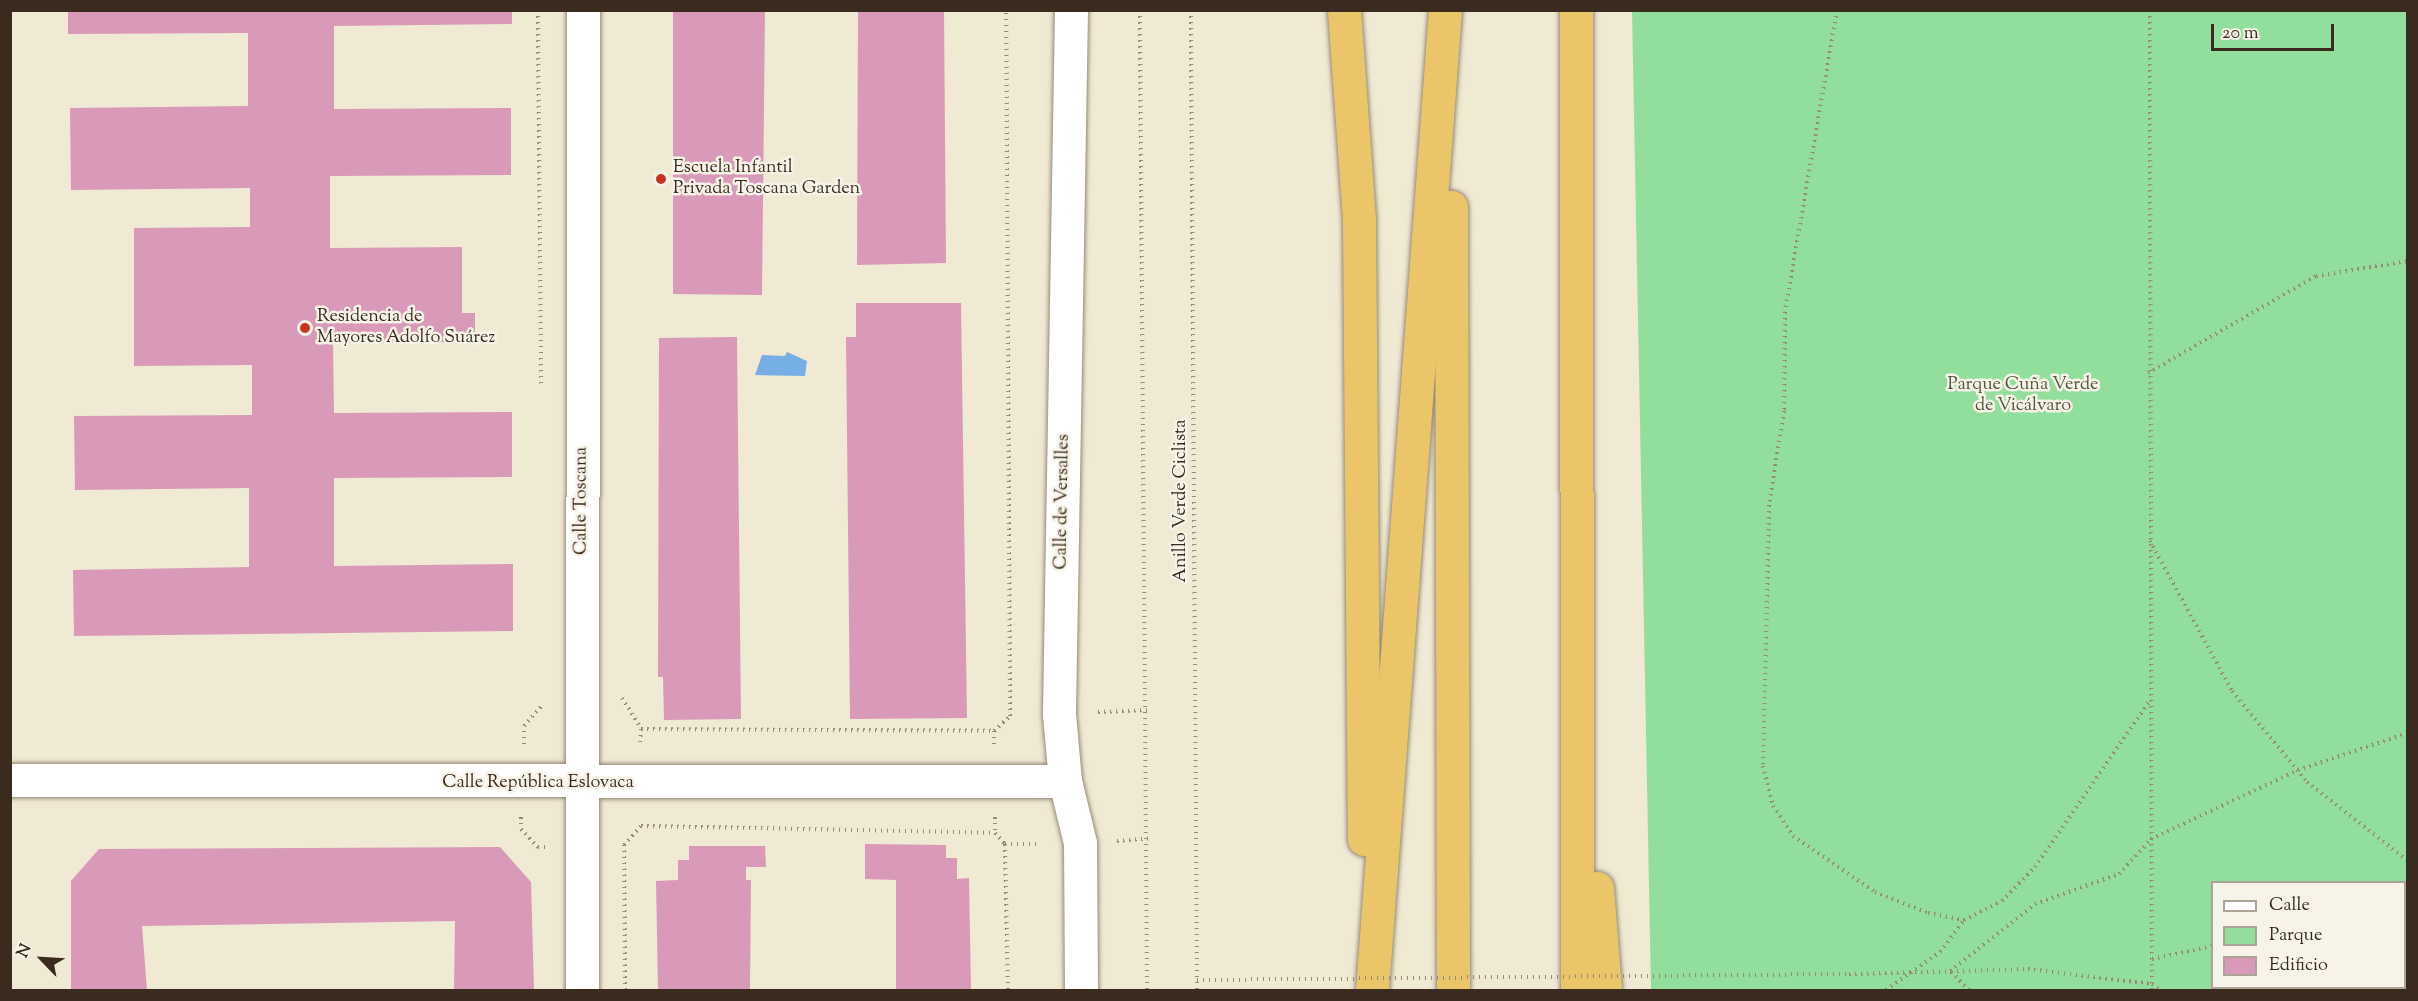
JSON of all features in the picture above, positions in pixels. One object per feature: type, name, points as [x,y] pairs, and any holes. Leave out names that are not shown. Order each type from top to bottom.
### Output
[{"type":"highway","points":[[1344,10],[1359,221],[1364,990]]},
{"type":"highway","points":[[1372,990],[1445,10]]},
{"type":"highway","points":[[1450,10],[1453,990]]},
{"type":"highway","points":[[1576,10],[1577,990]]},
{"type":"highway","points":[[1578,631],[1605,990]]},
{"type":"street","name":"Calle Toscana","points":[[582,990],[583,10]]},
{"type":"street","name":"Calle de Versalles","points":[[1071,10],[1059,714],[1065,781],[1080,843],[1081,990]]},
{"type":"street","name":"Calle República Eslovaca","points":[[10,780],[581,783],[1065,781]]},
{"type":"path","points":[[640,729],[994,731],[1010,716],[1006,10]]},
{"type":"path","points":[[1140,10],[1147,990]]},
{"type":"path","name":"Anillo Verde Ciclista","points":[[1191,10],[1197,990]]},
{"type":"path","points":[[1837,10],[1813,125],[1785,312],[1784,411],[1769,505],[1763,766],[1773,806],[1793,836],[1875,892],[1928,913],[1964,920]]},
{"type":"path","points":[[2150,10],[2148,373],[2152,990]]},
{"type":"path","points":[[2148,373],[2316,276],[2408,261]]},
{"type":"path","points":[[2150,540],[2232,691],[2298,770],[2408,861]]},
{"type":"path","points":[[1886,990],[1906,972],[1940,952],[1964,920],[2002,901],[2035,867],[2151,699]]},
{"type":"path","points":[[994,731],[995,833],[1005,844],[1008,990]]},
{"type":"path","points":[[1950,971],[2035,904],[2119,874],[2151,839],[2298,770],[2408,733]]},
{"type":"path","points":[[625,990],[624,845],[641,826],[995,833]]},
{"type":"path","points":[[2152,959],[2211,946]]},
{"type":"path","points":[[1197,980],[1849,974],[2028,969],[2152,984],[2161,990]]},
{"type":"path","points":[[1950,971],[1969,990]]},
{"type":"green space","name":"Parque Cuña Verde de Vicálvaro","points":[[1632,11],[2407,11],[2407,990],[1651,990]]},
{"type":"water","points":[[787,352],[807,361],[805,376],[755,375],[762,355],[785,356]]},
{"type":"building","name":"Residencia de Mayores Adolfo Suárez","points":[[68,10],[512,10],[512,24],[334,26],[334,109],[511,108],[511,175],[330,176],[330,248],[462,247],[462,313],[475,313],[475,342],[333,343],[334,413],[512,412],[512,477],[334,478],[334,566],[513,564],[513,631],[74,636],[73,570],[249,567],[249,488],[75,490],[74,416],[252,415],[252,365],[134,366],[134,228],[250,227],[250,188],[71,190],[70,108],[248,106],[248,33],[68,34]]},
{"type":"building","points":[[673,10],[765,10],[762,295],[673,294]]},
{"type":"building","points":[[858,10],[944,10],[946,263],[857,265]]},
{"type":"building","points":[[856,303],[961,303],[967,718],[850,719],[846,337],[856,337]]},
{"type":"building","points":[[737,337],[741,719],[664,720],[663,677],[658,677],[659,338]]},
{"type":"building","points":[[865,844],[946,845],[946,858],[957,858],[957,879],[969,878],[971,990],[896,990],[896,880],[865,879]]},
{"type":"building","points":[[689,846],[765,846],[766,867],[746,867],[746,880],[751,880],[750,990],[658,990],[656,881],[678,880],[678,860],[689,860]]},
{"type":"building","points":[[500,847],[531,882],[534,990],[454,990],[455,921],[142,926],[147,990],[71,990],[71,881],[99,849]]},
{"type":"place","name":"Escuela Infantil Privada Toscana Garden","points":[[661,179]]},
{"type":"place","name":"Residencia de Mayores Adolfo Suárez","points":[[305,328]]}]
